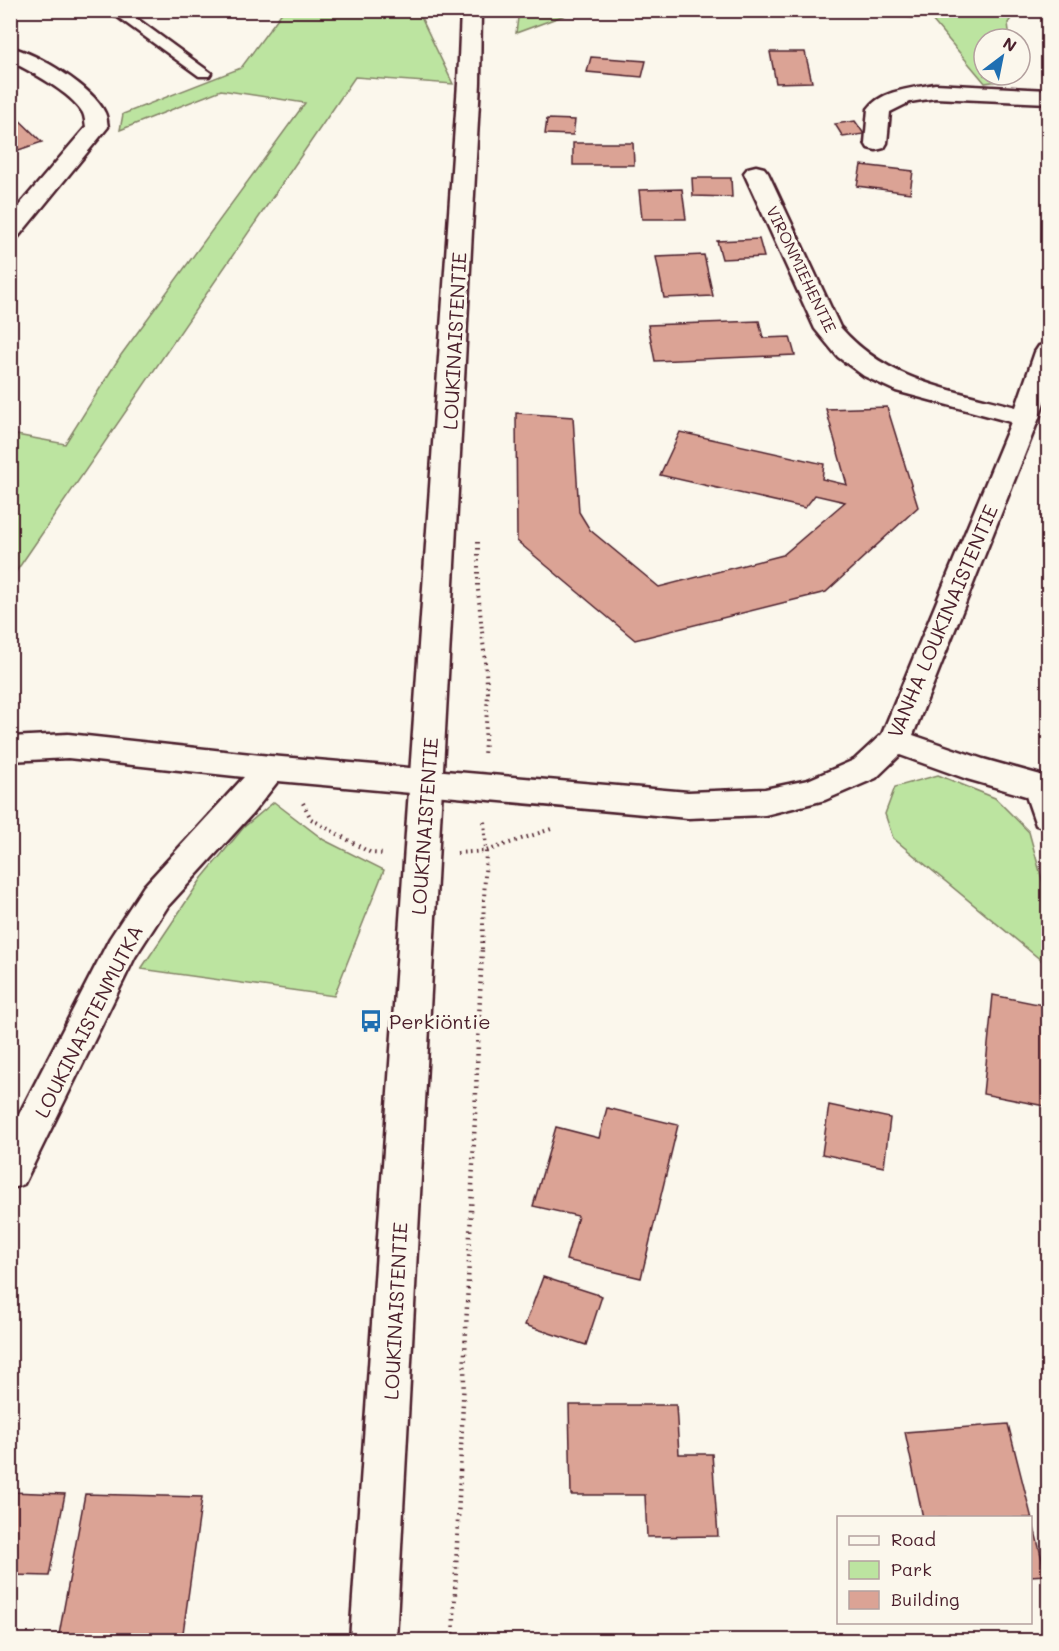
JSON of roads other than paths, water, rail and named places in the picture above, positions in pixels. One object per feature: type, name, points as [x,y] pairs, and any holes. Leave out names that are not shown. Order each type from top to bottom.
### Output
[{"type":"street","name":"LOUKINAISTENTIE","points":[[374,1641],[469,83],[471,10]]},
{"type":"street","points":[[10,53],[33,63],[84,102],[94,113],[97,127],[10,232]]},
{"type":"street","points":[[876,143],[879,109],[904,96],[934,91],[1048,97]]},
{"type":"street","name":"VIRONMIEHENTIE","points":[[756,173],[828,329],[847,351],[873,370],[905,385],[1026,418]]},
{"type":"street","name":"VANHA LOUKINAISTENTIE","points":[[427,782],[688,805],[765,802],[814,791],[865,769],[895,741],[1026,418],[1048,352]]},
{"type":"street","points":[[895,741],[1046,796]]},
{"type":"street","points":[[10,749],[68,746],[427,782]]},
{"type":"street","name":"LOUKINAISTENMUTKA","points":[[10,1172],[122,948],[156,896],[240,805],[270,768]]},
{"type":"lane","points":[[115,10],[204,73]]},
{"type":"place","name":"Perkiöntie","points":[[371,1021]]}]
